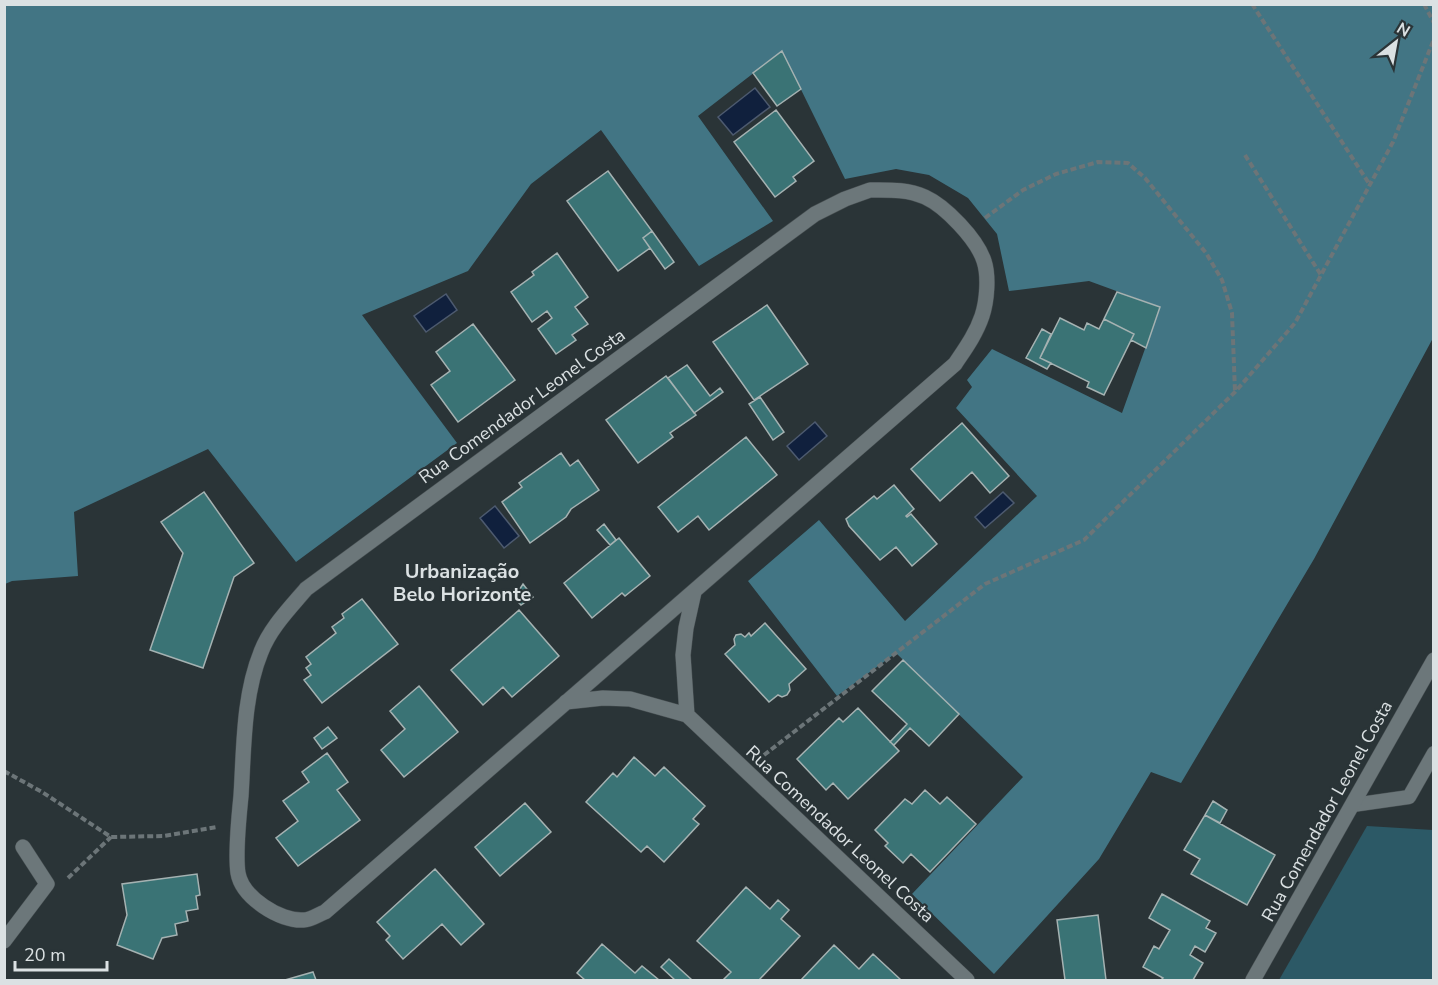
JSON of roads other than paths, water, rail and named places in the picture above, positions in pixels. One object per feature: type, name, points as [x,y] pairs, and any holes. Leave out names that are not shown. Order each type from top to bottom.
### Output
[{"type":"street","name":"Rua Comendador Leonel Costa","points":[[870,190],[900,190],[926,198],[947,212],[967,232],[984,261],[986,288],[982,315],[971,340],[955,364],[694,592],[325,912],[305,920],[284,917],[264,908],[248,892],[238,874],[239,823],[249,693],[261,651],[282,616],[306,589],[815,214],[844,199],[870,190]]},
{"type":"street","points":[[687,715],[683,655],[694,592]]},
{"type":"street","name":"Rua Comendador Leonel Costa","points":[[1254,981],[1434,660]]},
{"type":"street","name":"Rua Comendador Leonel Costa","points":[[566,702],[603,698],[630,699],[687,715],[967,981]]},
{"type":"street","points":[[4,940],[47,884],[23,846]]},
{"type":"lane","points":[[1353,805],[1409,797],[1434,753]]},
{"type":"district","name":"Urbanização Belo Horizonte","points":[[462,582]]}]
